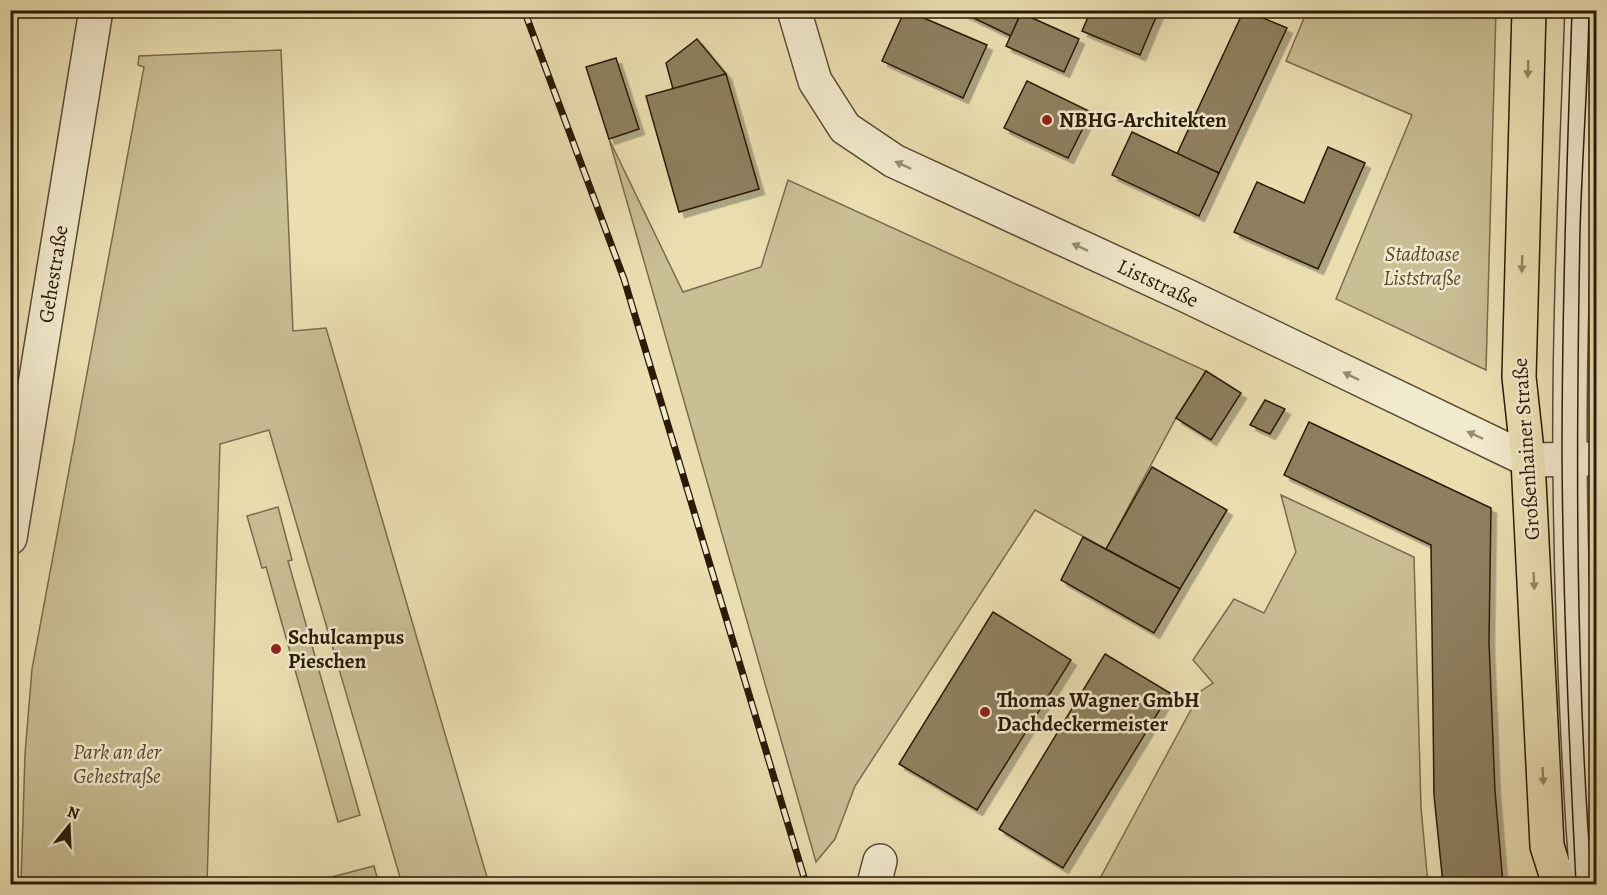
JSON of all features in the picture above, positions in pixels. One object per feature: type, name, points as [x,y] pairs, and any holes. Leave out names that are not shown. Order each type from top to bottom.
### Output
[{"type":"main road","name":"Großenhainer Straße","points":[[1529,10],[1519,376],[1528,460],[1546,846],[1559,885]]},
{"type":"street","name":"Gehestraße","points":[[10,538],[96,10]]},
{"type":"street","name":"Liststraße","points":[[794,10],[815,81],[844,128],[894,161],[1185,295],[1528,460],[1583,459]]},
{"type":"street","name":"Großenhainer Straße","points":[[1582,10],[1573,234],[1583,459],[1574,649],[1587,885]]},
{"type":"green space","name":"Stadtoase Liststraße","points":[[1307,11],[1496,11],[1486,370],[1336,299],[1412,115],[1286,61]]},
{"type":"green space","name":"Park an der Gehestraße","points":[[281,50],[293,331],[326,328],[489,884],[402,884],[269,430],[220,444],[207,884],[21,884],[25,754],[32,669],[144,67],[138,65],[139,56]]},
{"type":"green space","points":[[609,139],[683,292],[761,267],[788,180],[1206,371],[1176,418],[1106,549],[1035,510],[855,786],[835,839],[816,862]]},
{"type":"green space","points":[[1281,495],[1414,557],[1421,807],[1428,884],[1097,884],[1201,691],[1213,683],[1193,660],[1234,599],[1264,613],[1296,552]]},
{"type":"green space","points":[[278,507],[292,560],[288,561],[360,815],[338,822],[266,567],[262,568],[247,516]]},
{"type":"green space","points":[[374,866],[379,884],[305,884]]},
{"type":"building","points":[[905,10],[987,45],[963,98],[882,61]]},
{"type":"building","points":[[957,10],[1016,10],[1021,13],[1011,36]]},
{"type":"building","points":[[1091,10],[1159,10],[1140,55],[1082,31]]},
{"type":"building","points":[[1244,10],[1287,28],[1219,173],[1177,154]]},
{"type":"building","points":[[1021,13],[1079,39],[1064,72],[1006,46]]},
{"type":"building","points":[[697,39],[726,74],[673,89],[666,63]]},
{"type":"building","points":[[616,58],[639,129],[609,139],[586,67]]},
{"type":"building","points":[[726,74],[759,189],[679,212],[646,96]]},
{"type":"building","name":"NBHG-Architekten","points":[[1027,81],[1091,112],[1068,158],[1004,128]]},
{"type":"building","points":[[1132,132],[1219,173],[1199,216],[1112,175]]},
{"type":"building","points":[[1328,147],[1365,163],[1318,269],[1234,232],[1257,182],[1304,203]]},
{"type":"building","points":[[1206,371],[1241,393],[1211,440],[1176,418]]},
{"type":"building","points":[[1265,400],[1285,409],[1270,434],[1250,425]]},
{"type":"building","points":[[1309,422],[1491,508],[1489,642],[1495,791],[1503,884],[1443,884],[1434,795],[1431,545],[1284,475]]},
{"type":"building","points":[[1152,467],[1227,510],[1180,589],[1106,549]]},
{"type":"building","points":[[1083,537],[1180,589],[1154,633],[1061,580]]},
{"type":"building","name":"Thomas Wagner GmbH Dachdeckermeister","points":[[993,612],[1071,660],[977,810],[899,764]]},
{"type":"building","points":[[1105,654],[1170,693],[1063,868],[999,829]]},
{"type":"building","points":[[929,878],[958,884],[928,884]]},
{"type":"tram line","points":[[1572,10],[1562,459],[1567,672],[1576,884]]},
{"type":"tram line","points":[[1589,10],[1580,232],[1578,558],[1582,722],[1592,884]]},
{"type":"railway","points":[[524,10],[624,279],[806,884]]},
{"type":"place","name":"NBHG-Architekten","points":[[1047,120]]},
{"type":"place","name":"Schulcampus Pieschen","points":[[276,649]]},
{"type":"place","name":"Thomas Wagner GmbH Dachdeckermeister","points":[[985,712]]}]
